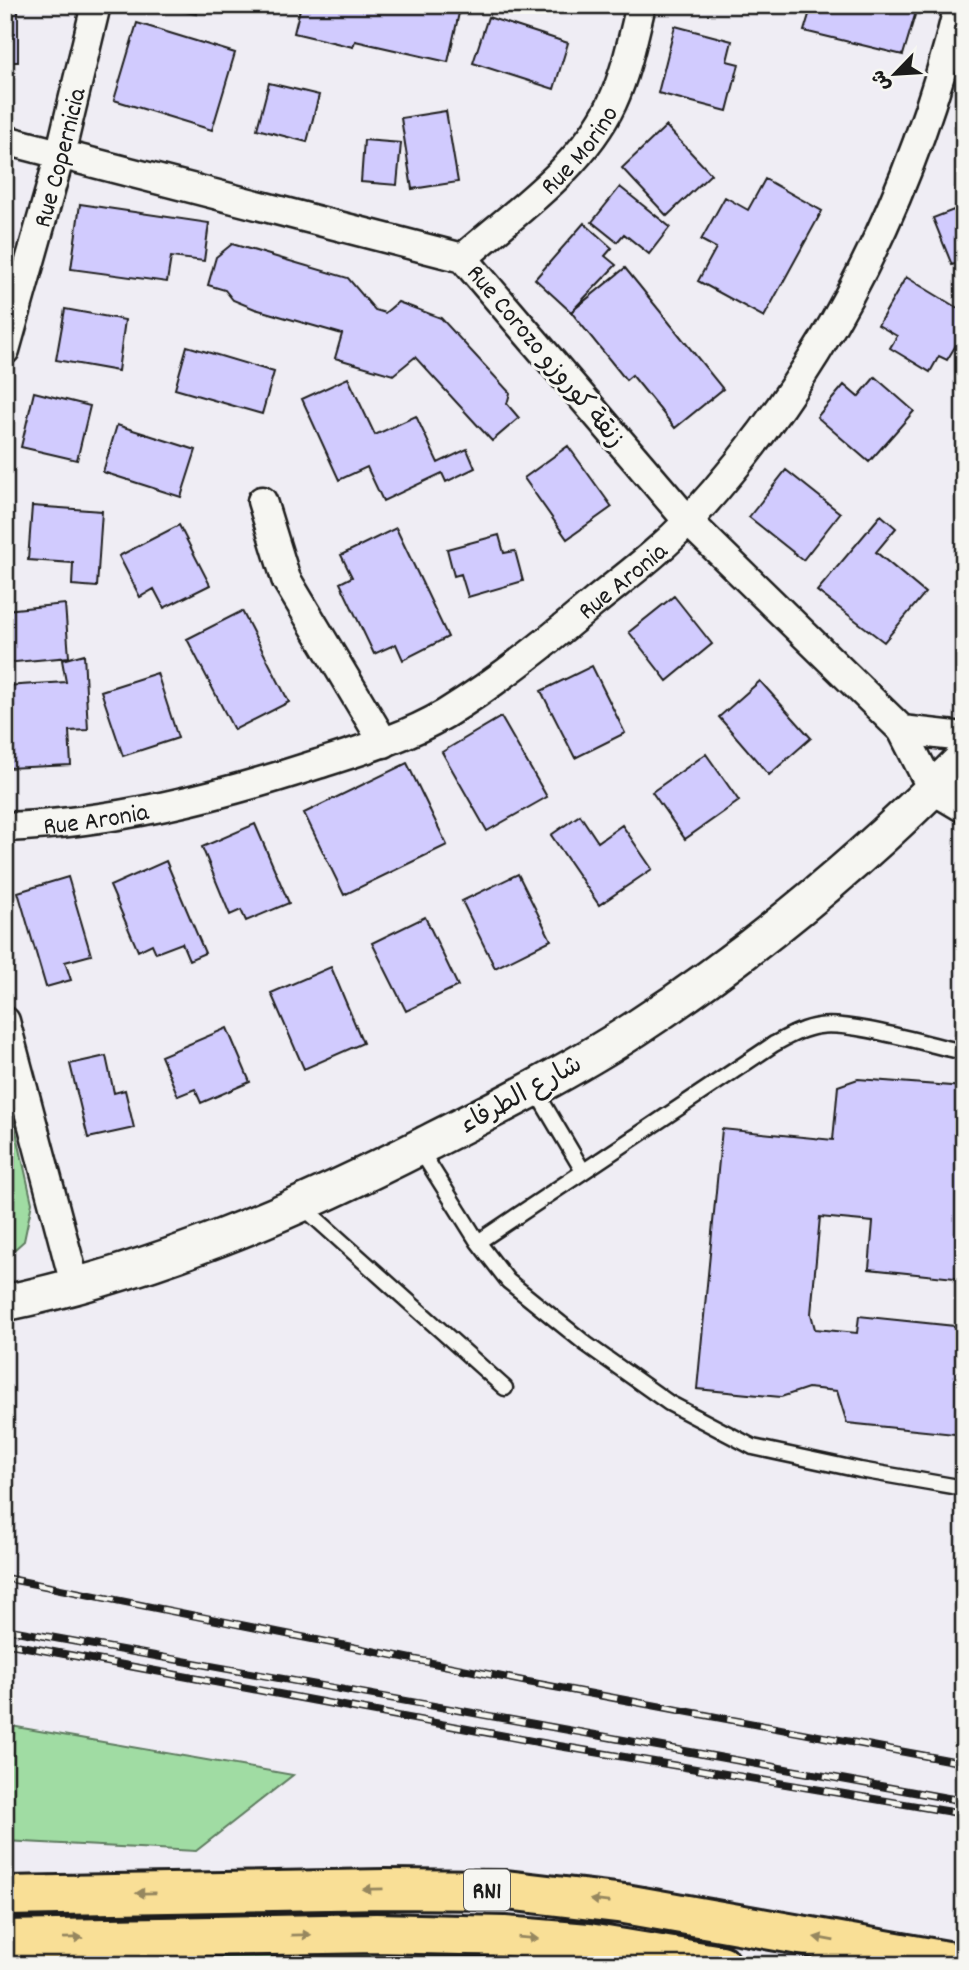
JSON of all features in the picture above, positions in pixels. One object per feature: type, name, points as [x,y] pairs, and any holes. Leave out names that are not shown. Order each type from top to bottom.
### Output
[{"type":"highway","name":"RN1","points":[[5,1896],[384,1889],[506,1890],[625,1904],[964,1964]]},
{"type":"highway","name":"RN1","points":[[5,1940],[376,1933],[504,1936],[587,1943],[721,1965]]},
{"type":"street","name":"Rue Copernicia","points":[[5,350],[60,155],[96,5]]},
{"type":"street","name":"Rue Aronia","points":[[5,827],[43,826],[207,797],[384,743],[444,714],[499,676],[565,626],[688,522],[784,403],[834,325],[874,251],[904,181],[959,5]]},
{"type":"street","name":"Rue Morino","points":[[463,258],[570,163],[595,132],[612,103],[625,67],[635,7]]},
{"type":"street","name":"Rue Corozo زنقة كوروزو","points":[[5,140],[463,258],[688,522],[902,730],[932,789]]},
{"type":"street","points":[[262,501],[286,579],[384,743]]},
{"type":"street","points":[[902,730],[964,737]]},
{"type":"street","name":"شارع الطرفاء","points":[[5,1303],[76,1288],[236,1232],[301,1205],[419,1148],[633,1030],[704,981],[879,839],[964,758]]},
{"type":"street","points":[[932,789],[964,808]]},
{"type":"street","points":[[5,1021],[76,1288]]},
{"type":"lane","points":[[478,1242],[774,1044],[800,1031],[821,1025],[853,1028],[964,1052]]},
{"type":"lane","points":[[533,1086],[583,1171]]},
{"type":"lane","points":[[419,1148],[478,1242],[508,1281],[586,1344],[669,1403],[753,1447],[860,1470],[964,1488]]},
{"type":"lane","points":[[301,1205],[505,1388]]},
{"type":"green space","points":[[5,1081],[32,1203],[24,1241],[5,1258]]},
{"type":"green space","points":[[5,1725],[293,1775],[196,1851],[5,1841]]},
{"type":"green space","points":[[305,1952],[520,1955],[611,1965],[5,1965],[5,1956]]},
{"type":"building","points":[[5,5],[18,5],[18,62],[5,62]]},
{"type":"building","points":[[151,5],[198,5],[196,14]]},
{"type":"building","points":[[301,5],[427,5],[459,13],[448,62],[355,41],[353,47],[294,33]]},
{"type":"building","points":[[812,5],[918,5],[903,55],[804,31]]},
{"type":"building","points":[[488,17],[568,43],[554,89],[473,63]]},
{"type":"building","points":[[137,23],[235,53],[212,130],[114,100]]},
{"type":"building","points":[[675,26],[732,41],[727,61],[739,64],[727,111],[658,93]]},
{"type":"building","points":[[269,83],[319,95],[307,142],[257,129]]},
{"type":"building","points":[[446,111],[458,182],[412,189],[401,118]]},
{"type":"building","points":[[666,126],[711,174],[667,216],[622,168]]},
{"type":"building","points":[[364,140],[401,143],[397,185],[361,182]]},
{"type":"building","points":[[765,179],[822,211],[764,317],[698,281],[716,248],[701,240],[725,197],[748,210]]},
{"type":"building","points":[[620,187],[670,227],[649,254],[624,234],[617,242],[592,222]]},
{"type":"building","points":[[80,204],[209,223],[204,261],[171,257],[167,282],[71,269]]},
{"type":"building","points":[[964,206],[964,261],[952,265],[933,218]]},
{"type":"building","points":[[584,223],[612,248],[605,256],[616,265],[571,312],[535,279]]},
{"type":"building","points":[[232,244],[348,278],[375,310],[385,313],[398,302],[441,318],[510,393],[507,404],[519,418],[492,441],[415,357],[393,375],[335,358],[342,334],[255,309],[233,300],[225,290],[208,285],[216,257]]},
{"type":"building","points":[[625,268],[723,389],[675,428],[632,375],[626,380],[571,312]]},
{"type":"building","points":[[906,277],[964,312],[964,332],[947,360],[939,356],[930,372],[890,348],[897,336],[878,325]]},
{"type":"building","points":[[65,309],[125,320],[118,371],[56,360]]},
{"type":"building","points":[[187,346],[274,372],[262,414],[175,389]]},
{"type":"building","points":[[875,377],[914,411],[869,462],[817,417],[844,385],[858,397]]},
{"type":"building","points":[[348,378],[375,435],[416,416],[438,463],[467,449],[475,468],[446,482],[442,473],[383,501],[367,467],[339,480],[302,399]]},
{"type":"building","points":[[34,392],[90,406],[77,460],[21,447]]},
{"type":"building","points":[[117,425],[196,450],[181,497],[103,472]]},
{"type":"building","points":[[568,446],[612,507],[567,539],[524,478]]},
{"type":"building","points":[[786,470],[840,513],[803,560],[749,517]]},
{"type":"building","points":[[32,506],[102,511],[97,587],[72,585],[73,563],[28,560]]},
{"type":"building","points":[[881,515],[896,528],[876,552],[925,593],[884,642],[817,591]]},
{"type":"building","points":[[179,525],[210,585],[164,608],[154,589],[140,597],[119,556]]},
{"type":"building","points":[[396,528],[448,637],[403,660],[396,644],[374,654],[340,583],[352,577],[341,555]]},
{"type":"building","points":[[499,535],[504,553],[515,551],[523,581],[468,597],[461,574],[454,576],[447,549]]},
{"type":"building","points":[[674,596],[712,644],[667,681],[629,632]]},
{"type":"building","points":[[65,604],[69,657],[5,663],[5,610]]},
{"type":"building","points":[[242,611],[289,702],[234,730],[187,639]]},
{"type":"building","points":[[84,654],[88,730],[69,731],[71,765],[7,768],[5,686],[66,682],[62,660]]},
{"type":"building","points":[[592,666],[625,733],[575,758],[541,691]]},
{"type":"building","points":[[157,673],[178,738],[123,756],[101,691]]},
{"type":"building","points":[[760,681],[811,738],[769,775],[719,717]]},
{"type":"building","points":[[501,717],[547,797],[487,831],[442,752]]},
{"type":"building","points":[[706,754],[739,801],[685,839],[652,792]]},
{"type":"building","points":[[407,763],[447,845],[344,895],[304,813]]},
{"type":"building","points":[[580,815],[598,842],[622,825],[652,869],[599,905],[551,835]]},
{"type":"building","points":[[255,824],[289,903],[246,921],[241,910],[230,915],[202,847]]},
{"type":"building","points":[[166,861],[205,953],[189,960],[182,943],[156,953],[152,944],[138,951],[110,886]]},
{"type":"building","points":[[518,874],[551,940],[495,968],[462,901]]},
{"type":"building","points":[[68,877],[91,955],[65,962],[71,980],[46,987],[18,892]]},
{"type":"building","points":[[425,917],[458,986],[406,1011],[372,943]]},
{"type":"building","points":[[331,967],[363,1043],[304,1069],[271,993]]},
{"type":"building","points":[[227,1028],[250,1082],[201,1103],[195,1089],[178,1096],[161,1056]]},
{"type":"building","points":[[106,1056],[114,1093],[125,1090],[134,1128],[88,1138],[70,1064]]},
{"type":"building","points":[[858,1079],[964,1087],[964,1279],[869,1269],[873,1222],[820,1217],[811,1314],[815,1329],[857,1333],[859,1316],[964,1327],[964,1435],[847,1423],[837,1391],[808,1388],[781,1397],[697,1389],[722,1129],[833,1140],[838,1086]]},
{"type":"railway","points":[[5,1578],[528,1682],[964,1763]]},
{"type":"railway","points":[[5,1629],[964,1801]]},
{"type":"railway","points":[[5,1643],[559,1746],[964,1814]]}]
